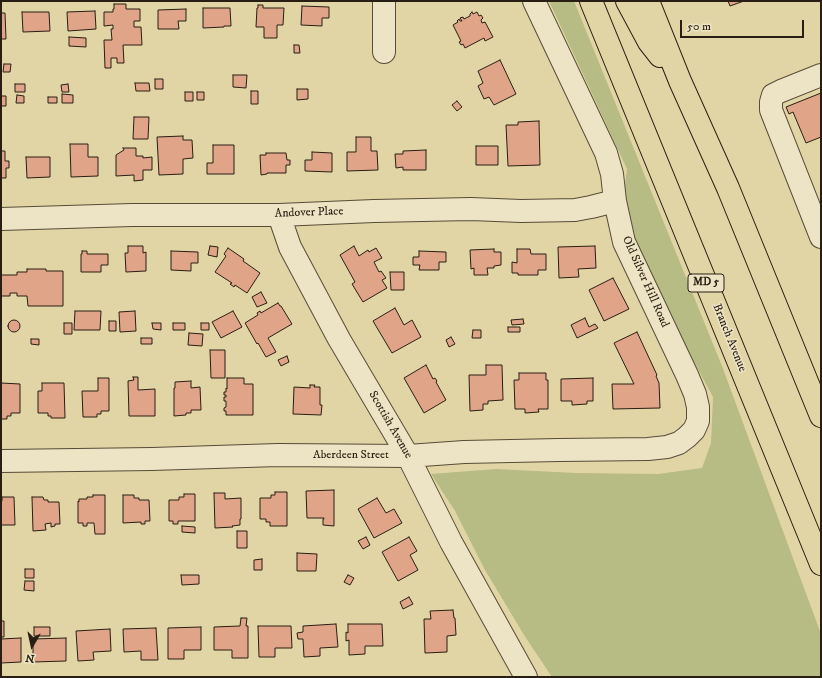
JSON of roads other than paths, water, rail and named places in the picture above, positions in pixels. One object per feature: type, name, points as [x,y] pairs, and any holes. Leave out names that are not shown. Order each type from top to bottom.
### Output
[{"type":"highway","name":"Branch Avenue","points":[[591,1],[821,564]]},
{"type":"highway","points":[[627,1],[649,42],[680,81]]},
{"type":"highway","points":[[648,1],[680,81],[728,188],[821,416]]},
{"type":"street","points":[[384,1],[384,52]]},
{"type":"street","name":"Old Silver Hill Road","points":[[534,1],[606,153],[612,174],[615,201],[624,242],[688,375],[695,394],[699,415],[694,430]]},
{"type":"street","points":[[821,75],[773,95],[771,102],[771,110],[816,210],[821,237]]},
{"type":"street","name":"Andover Place","points":[[1,219],[132,215],[279,215],[404,210],[575,210],[615,201]]},
{"type":"street","name":"Scottish Avenue","points":[[279,215],[290,247],[339,339],[408,456],[451,542],[526,677]]},
{"type":"street","name":"Aberdeen Street","points":[[1,461],[152,459],[278,455],[408,456],[464,452],[648,449],[668,447],[679,443],[694,430]]}]
